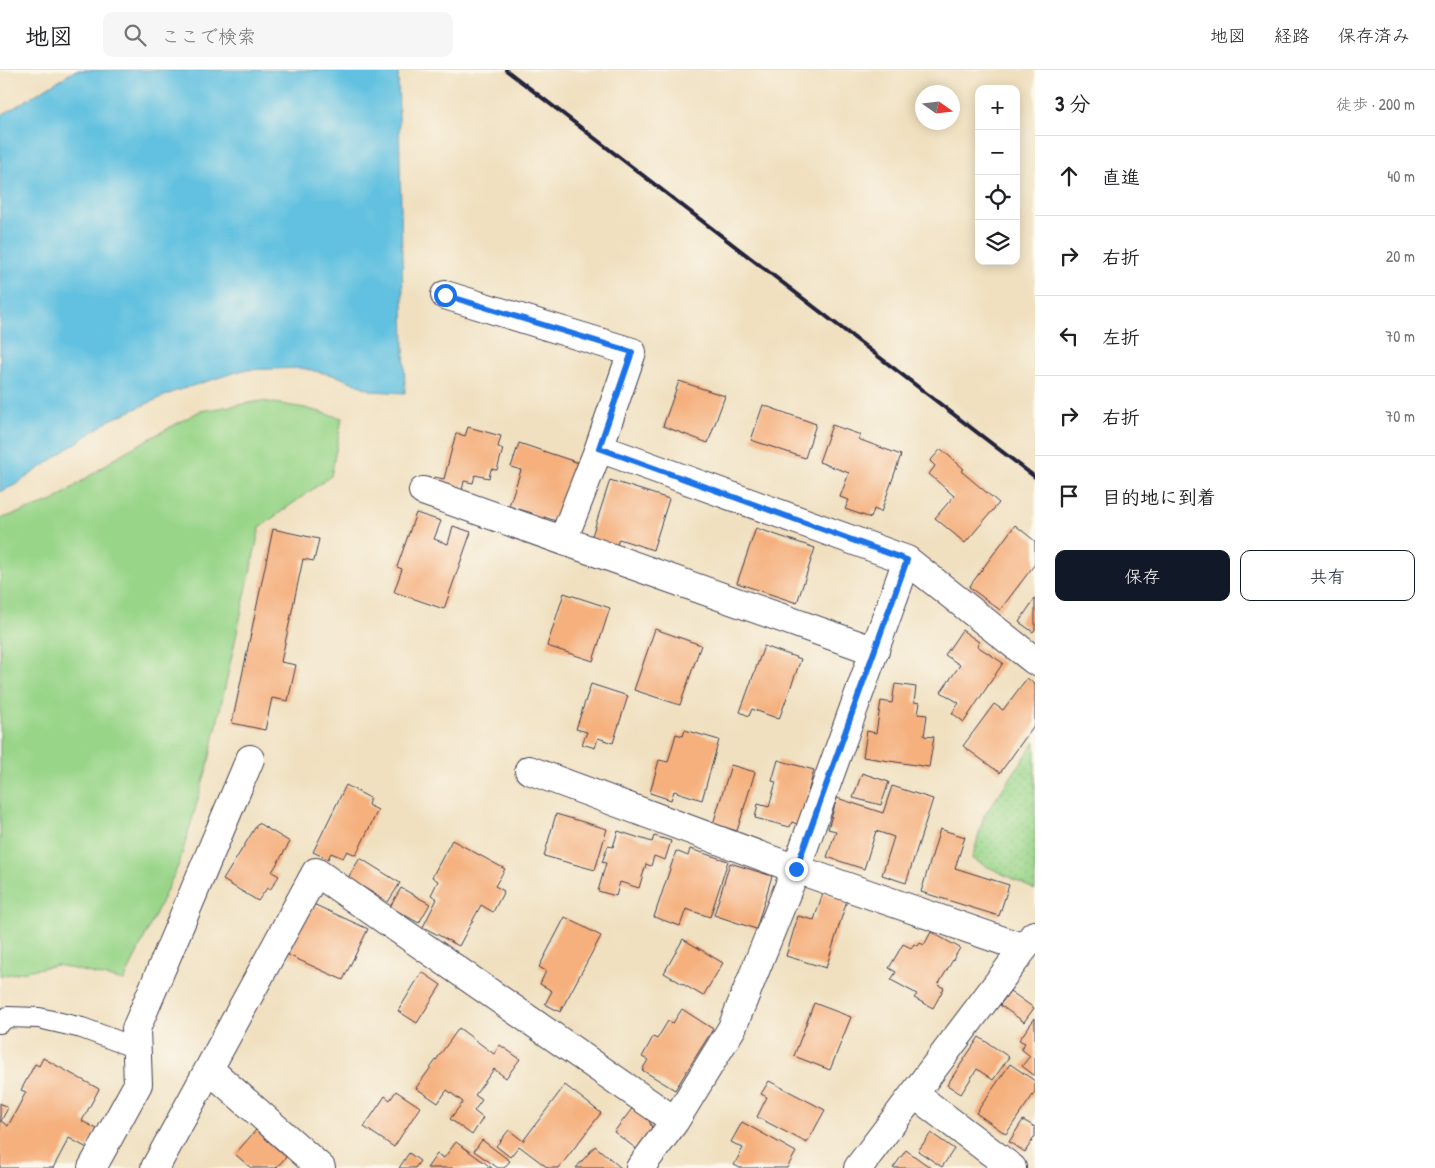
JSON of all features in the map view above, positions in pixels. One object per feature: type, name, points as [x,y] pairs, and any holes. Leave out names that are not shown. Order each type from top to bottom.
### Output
[{"type":"street","points":[[445,295],[632,352],[599,448],[563,540]]},
{"type":"street","points":[[599,448],[907,560],[1035,661]]},
{"type":"street","points":[[423,491],[875,651]]},
{"type":"street","points":[[640,1168],[676,1121],[732,1028],[796,869],[907,560]]},
{"type":"street","points":[[92,1168],[138,1084],[136,1030],[250,759]]},
{"type":"street","points":[[529,770],[796,869],[1029,941],[858,1168]]},
{"type":"street","points":[[155,1168],[316,872],[676,1121]]},
{"type":"street","points":[[209,1069],[321,1168]]},
{"type":"street","points":[[914,1094],[1012,1168]]},
{"type":"lane","points":[[0,1023],[7,1017],[39,1018],[82,1028],[136,1048]]},
{"type":"green space","points":[[262,401],[305,408],[342,418],[331,476],[260,527],[208,765],[179,864],[124,981],[57,965],[0,976],[0,519],[53,501],[123,453],[200,411]]},
{"type":"green space","points":[[1035,742],[1035,890],[972,859],[984,816]]},
{"type":"water","points":[[76,70],[398,70],[405,393],[373,391],[337,376],[301,368],[243,370],[176,391],[110,420],[15,485],[0,492],[0,116]]},
{"type":"building","points":[[679,381],[725,396],[708,443],[663,426]]},
{"type":"building","points":[[763,405],[816,424],[805,458],[751,440]]},
{"type":"building","points":[[832,425],[861,435],[858,439],[901,455],[881,512],[874,509],[871,518],[845,509],[849,500],[840,497],[849,473],[819,462]]},
{"type":"building","points":[[468,427],[501,436],[498,447],[503,449],[497,470],[491,469],[489,478],[475,475],[473,483],[464,481],[462,491],[433,483],[434,477],[444,479],[456,433],[465,436]]},
{"type":"building","points":[[519,443],[579,463],[559,522],[544,517],[543,524],[530,520],[532,513],[509,506],[521,470],[511,467]]},
{"type":"building","points":[[941,449],[964,469],[961,471],[999,503],[965,543],[935,518],[954,496],[929,474],[935,466],[930,461]]},
{"type":"building","points":[[610,480],[669,499],[653,550],[619,539],[615,550],[590,542]]},
{"type":"building","points":[[416,513],[441,521],[434,539],[448,544],[453,526],[471,532],[444,609],[394,592],[402,569],[397,567]]},
{"type":"building","points":[[1015,525],[1035,541],[1035,564],[1000,610],[969,587]]},
{"type":"building","points":[[756,528],[815,548],[797,603],[737,583]]},
{"type":"building","points":[[273,529],[319,539],[314,561],[303,559],[281,662],[296,665],[288,701],[272,698],[265,730],[232,723]]},
{"type":"building","points":[[564,593],[610,608],[593,661],[547,646]]},
{"type":"building","points":[[1035,598],[1035,629],[1033,632],[1019,622]]},
{"type":"building","points":[[655,629],[701,645],[680,705],[634,690]]},
{"type":"building","points":[[962,630],[979,642],[977,646],[1003,663],[964,722],[952,713],[959,703],[941,692],[960,665],[945,655]]},
{"type":"building","points":[[764,646],[801,659],[779,719],[752,709],[749,716],[740,712]]},
{"type":"building","points":[[1027,678],[1035,684],[1035,724],[1000,773],[963,746],[994,704],[1003,710]]},
{"type":"building","points":[[591,684],[628,696],[613,743],[598,738],[595,748],[582,744],[587,732],[576,729]]},
{"type":"building","points":[[895,684],[916,687],[914,702],[920,703],[918,714],[927,715],[924,736],[934,737],[929,767],[863,757],[867,731],[876,733],[881,701],[892,703]]},
{"type":"building","points":[[685,730],[719,740],[702,800],[674,791],[671,800],[650,793],[659,760],[668,762],[676,734],[683,736]]},
{"type":"building","points":[[778,760],[814,770],[799,825],[792,822],[790,827],[755,818],[758,804],[769,807],[776,782],[772,781]]},
{"type":"building","points":[[731,765],[755,772],[737,831],[713,824]]},
{"type":"building","points":[[862,773],[889,782],[881,805],[853,798]]},
{"type":"building","points":[[346,785],[370,798],[368,805],[378,810],[356,855],[347,851],[343,858],[331,853],[328,859],[313,852]]},
{"type":"building","points":[[892,786],[933,799],[906,883],[882,875],[894,837],[876,831],[864,869],[827,857],[836,831],[828,829],[837,798],[883,813]]},
{"type":"building","points":[[556,814],[607,829],[595,870],[544,856]]},
{"type":"building","points":[[258,823],[290,842],[272,872],[279,876],[270,890],[267,888],[258,901],[223,880]]},
{"type":"building","points":[[940,829],[965,837],[955,868],[1009,885],[999,916],[921,892]]},
{"type":"building","points":[[618,831],[652,842],[654,836],[671,841],[665,860],[654,856],[651,866],[646,864],[639,888],[620,882],[616,896],[598,891],[606,863],[602,862],[608,846],[613,847]]},
{"type":"building","points":[[452,840],[505,869],[495,886],[504,891],[493,912],[481,905],[459,946],[423,927],[437,899],[431,895],[438,881],[432,877]]},
{"type":"building","points":[[690,849],[728,861],[710,917],[686,909],[680,926],[654,917],[676,851],[688,856]]},
{"type":"building","points":[[360,858],[400,883],[388,902],[348,878]]},
{"type":"building","points":[[730,863],[772,876],[756,929],[714,915]]},
{"type":"building","points":[[401,888],[430,904],[419,923],[390,907]]},
{"type":"building","points":[[823,893],[847,900],[826,968],[786,956],[798,916],[814,920]]},
{"type":"building","points":[[311,903],[368,929],[343,980],[288,955]]},
{"type":"building","points":[[565,917],[601,936],[560,1012],[545,1004],[552,991],[540,984],[546,971],[539,967]]},
{"type":"building","points":[[931,932],[960,948],[938,985],[944,988],[933,1008],[914,998],[917,994],[891,980],[896,972],[889,968],[903,944],[911,948],[914,944],[918,946],[920,943],[924,945]]},
{"type":"building","points":[[683,939],[723,963],[703,996],[664,973]]},
{"type":"building","points":[[422,972],[441,985],[417,1023],[398,1011]]},
{"type":"building","points":[[1010,991],[1034,1008],[1024,1022],[1000,1005]]},
{"type":"building","points":[[814,1003],[851,1017],[830,1070],[794,1056]]},
{"type":"building","points":[[682,1009],[713,1029],[675,1090],[642,1070],[648,1060],[642,1057],[653,1037],[657,1039],[668,1021],[673,1023]]},
{"type":"building","points":[[1035,1018],[1035,1076],[1022,1066],[1030,1056],[1021,1049],[1025,1043],[1019,1040]]},
{"type":"building","points":[[459,1028],[494,1054],[500,1045],[520,1059],[506,1078],[494,1069],[475,1095],[482,1100],[474,1111],[483,1118],[472,1135],[450,1119],[463,1102],[447,1090],[438,1103],[416,1088]]},
{"type":"building","points":[[979,1037],[1009,1057],[993,1080],[977,1069],[961,1094],[947,1085]]},
{"type":"building","points":[[43,1058],[99,1089],[82,1121],[97,1129],[87,1148],[69,1138],[53,1168],[0,1168],[0,1103],[8,1108],[1,1121],[8,1126],[26,1092],[21,1090],[35,1064],[39,1066]]},
{"type":"building","points":[[1010,1064],[1035,1081],[1035,1092],[1006,1134],[976,1113]]},
{"type":"building","points":[[769,1081],[825,1110],[807,1143],[757,1117],[767,1097],[761,1094]]},
{"type":"building","points":[[565,1085],[601,1113],[559,1168],[548,1168],[519,1146],[510,1157],[496,1146],[509,1130],[523,1141]]},
{"type":"building","points":[[396,1091],[420,1107],[394,1147],[364,1127],[385,1096],[390,1100]]},
{"type":"building","points":[[634,1106],[647,1116],[653,1130],[638,1150],[614,1132]]},
{"type":"building","points":[[1023,1120],[1035,1127],[1035,1136],[1025,1152],[1009,1142]]},
{"type":"building","points":[[742,1122],[796,1152],[787,1168],[740,1168],[734,1165],[743,1148],[731,1142]]},
{"type":"building","points":[[256,1130],[286,1157],[276,1168],[251,1168],[235,1154]]},
{"type":"building","points":[[931,1133],[954,1149],[942,1167],[918,1151]]},
{"type":"building","points":[[482,1140],[510,1161],[504,1168],[498,1168],[474,1151]]},
{"type":"building","points":[[456,1142],[492,1168],[427,1168],[437,1154],[444,1158]]},
{"type":"building","points":[[595,1146],[621,1168],[576,1168]]},
{"type":"building","points":[[906,1150],[931,1168],[893,1168]]},
{"type":"building","points":[[409,1153],[420,1161],[415,1168],[399,1168]]},
{"type":"railway","points":[[506,70],[1035,477]]},
{"type":"route","points":[[445,295],[632,352],[599,448],[907,560],[796,869]]}]
